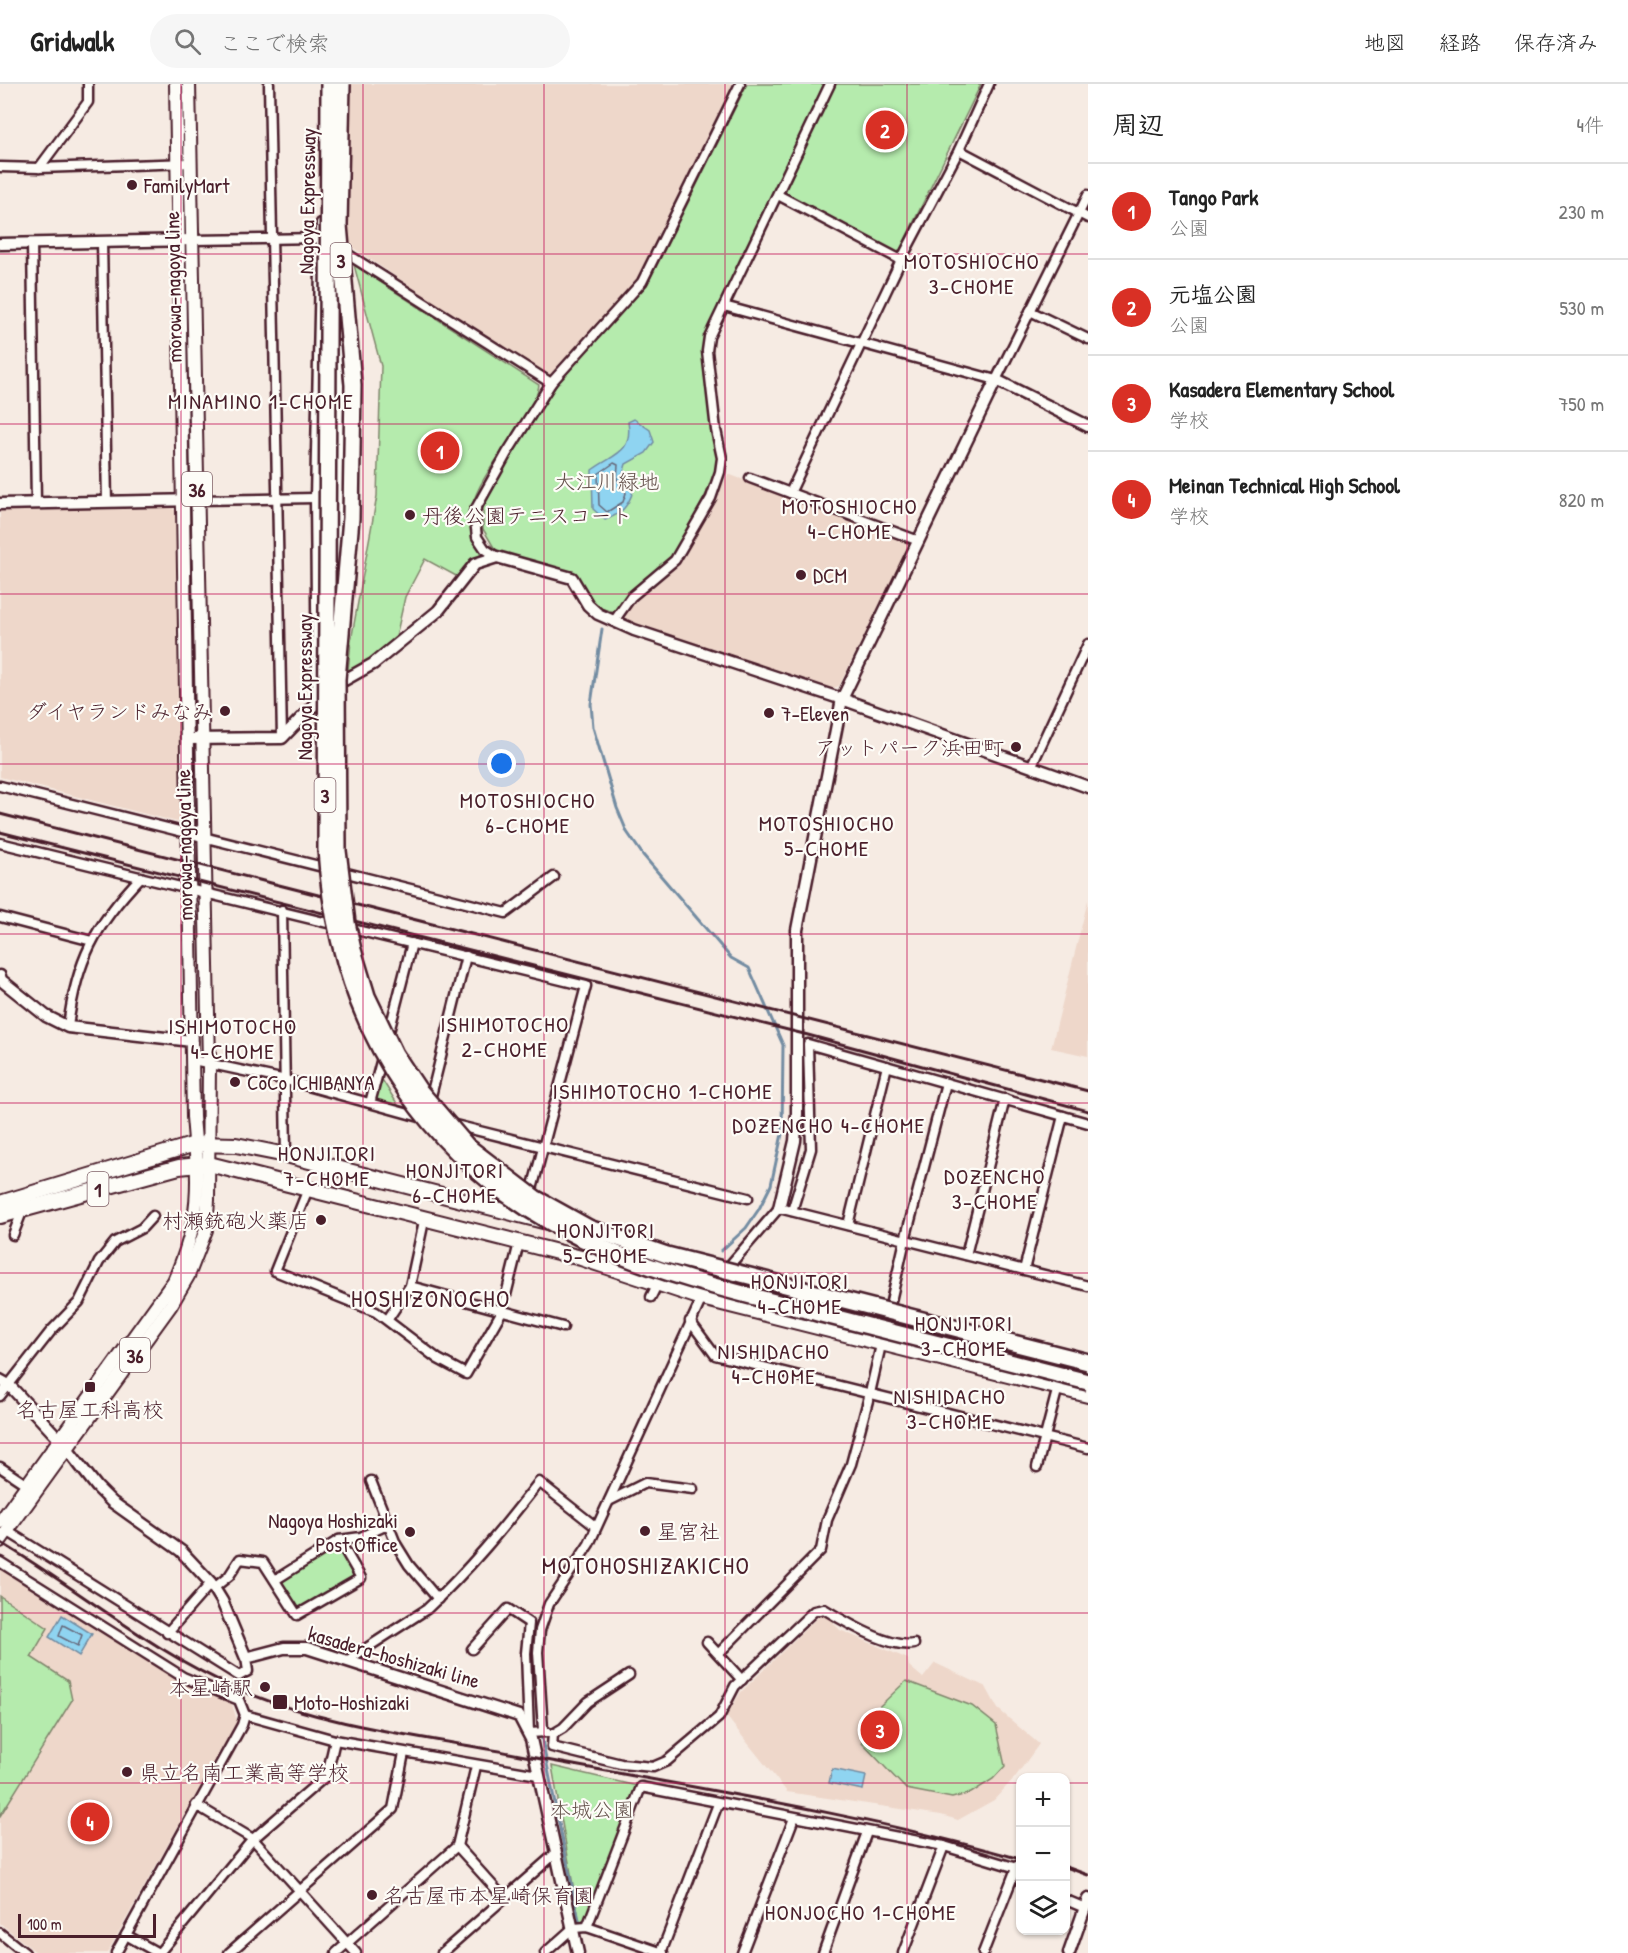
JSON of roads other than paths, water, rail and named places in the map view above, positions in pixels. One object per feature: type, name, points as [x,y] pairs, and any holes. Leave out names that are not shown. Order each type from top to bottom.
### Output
[{"type":"highway","points":[[330,84],[330,309],[339,436],[337,679]]},
{"type":"highway","name":"Nagoya Expressway","points":[[330,84],[326,850],[333,920],[342,958],[364,1021],[384,1059],[420,1112],[478,1172],[522,1205],[605,1249],[739,1293],[1088,1382]]},
{"type":"highway","name":"Nagoya Expressway","points":[[342,84],[339,225],[351,350],[352,436],[351,518],[337,679],[339,851],[346,923],[361,980],[378,1022],[419,1090],[467,1146],[510,1180],[555,1210],[589,1228],[638,1247],[1088,1362]]},
{"type":"highway","name":"1","points":[[0,1203],[202,1144],[236,1145],[286,1155],[1088,1357]]},
{"type":"highway","name":"1","points":[[0,1216],[179,1167],[203,1165],[581,1258],[702,1298],[1088,1395]]},
{"type":"highway","points":[[883,1342],[896,1331],[907,1328],[1088,1372]]},
{"type":"main road","name":"morowa-nagoya line","points":[[2,1531],[174,1281],[189,1246],[203,1165],[192,1041],[176,84]]},
{"type":"main road","name":"morowa-nagoya line","points":[[189,84],[208,1063],[202,1144]]},
{"type":"main road","name":"morowa-nagoya line","points":[[2,1531],[27,1485],[63,1444]]},
{"type":"street","points":[[39,168],[88,102],[88,84]]},
{"type":"street","points":[[269,84],[282,738]]},
{"type":"street","points":[[317,702],[315,498],[322,84]]},
{"type":"street","points":[[340,250],[342,84]]},
{"type":"street","points":[[740,84],[642,282],[551,383],[507,453],[474,512],[477,537],[485,549],[497,557],[572,578],[588,605],[598,614],[614,621],[1088,787]]},
{"type":"street","points":[[614,621],[631,597],[675,560],[711,498],[722,458],[716,430],[707,351],[709,337],[830,84]]},
{"type":"street","points":[[790,493],[901,260],[989,84]]},
{"type":"street","points":[[958,150],[1088,218]]},
{"type":"street","points":[[0,167],[39,168],[190,163]]},
{"type":"street","points":[[778,195],[901,260]]},
{"type":"street","points":[[729,1266],[779,1208],[795,1141],[797,930],[842,699],[1088,195]]},
{"type":"street","points":[[0,244],[320,238],[551,383]]},
{"type":"street","points":[[102,242],[107,502]]},
{"type":"street","points":[[32,243],[36,503]]},
{"type":"street","points":[[724,306],[740,313],[863,342],[996,380],[1088,426]]},
{"type":"street","points":[[1030,311],[1088,339]]},
{"type":"street","points":[[750,478],[919,541]]},
{"type":"street","points":[[0,504],[315,498]]},
{"type":"street","points":[[188,739],[282,738],[317,702],[341,682],[373,664],[438,611],[476,564],[497,557]]},
{"type":"street","points":[[1031,766],[1088,644]]},
{"type":"street","points":[[0,786],[506,912],[554,877]]},
{"type":"street","points":[[0,843],[586,986],[525,1217]]},
{"type":"street","points":[[68,1027],[77,981],[92,941],[111,909],[141,877]]},
{"type":"street","points":[[282,910],[286,1155]]},
{"type":"street","points":[[0,917],[92,941]]},
{"type":"street","points":[[370,1103],[412,943]]},
{"type":"street","points":[[426,1118],[466,956]]},
{"type":"street","points":[[0,976],[1,980],[46,1016],[68,1027],[192,1041]]},
{"type":"street","points":[[792,1211],[811,1149],[807,1044],[1088,1123]]},
{"type":"street","points":[[193,1060],[285,1080],[426,1118],[544,1145],[748,1198]]},
{"type":"street","points":[[848,1225],[887,1066]]},
{"type":"street","points":[[718,1653],[821,1551],[827,1520],[850,1464],[870,1393],[892,1306],[905,1240],[946,1083]]},
{"type":"street","points":[[966,1255],[1005,1099]]},
{"type":"street","points":[[1024,1269],[1064,1116]]},
{"type":"street","points":[[308,1189],[275,1271],[376,1311],[438,1359],[466,1374],[502,1311],[519,1243]]},
{"type":"street","points":[[779,1208],[1088,1283]]},
{"type":"street","points":[[14,1234],[23,1209]]},
{"type":"street","points":[[0,1396],[4,1382],[79,1302],[99,1262],[115,1242],[142,1228],[153,1216]]},
{"type":"street","points":[[388,1319],[410,1286],[424,1221]]},
{"type":"street","points":[[651,1297],[658,1283]]},
{"type":"street","points":[[410,1286],[563,1327]]},
{"type":"street","points":[[543,1730],[539,1680],[540,1630],[549,1604],[589,1544],[702,1298]]},
{"type":"street","points":[[690,1321],[715,1355],[1088,1449]]},
{"type":"street","points":[[2,1531],[238,1676],[249,1671],[246,1658],[222,1601],[212,1585],[181,1551],[112,1502],[63,1444],[4,1382]]},
{"type":"street","points":[[1037,1467],[1058,1387]]},
{"type":"street","points":[[0,1467],[27,1485]]},
{"type":"street","points":[[371,1481],[396,1544],[438,1599]]},
{"type":"street","points":[[348,1660],[427,1609],[438,1599],[486,1549],[539,1482],[596,1527]]},
{"type":"street","points":[[609,1501],[645,1483],[693,1489]]},
{"type":"street","points":[[275,1580],[339,1540],[361,1537],[389,1524]]},
{"type":"street","points":[[167,1633],[212,1585],[229,1576],[240,1559],[263,1562],[297,1615],[361,1578],[339,1540]]},
{"type":"street","points":[[0,1562],[183,1677],[239,1700],[245,1715],[242,1725],[116,1953]]},
{"type":"street","points":[[472,1649],[508,1609],[529,1623],[526,1653],[529,1733],[578,1953]]},
{"type":"street","points":[[553,1734],[552,1747],[621,1764],[653,1767],[667,1761],[698,1738],[719,1717],[735,1686],[814,1611],[824,1609],[842,1621],[902,1646],[914,1644]]},
{"type":"street","points":[[707,1642],[742,1680]]},
{"type":"street","name":"kasadera-hoshizaki line","points":[[246,1658],[284,1648],[307,1648],[519,1716],[529,1733]]},
{"type":"street","points":[[553,1734],[563,1728],[588,1702],[629,1675]]},
{"type":"street","points":[[245,1715],[335,1740],[538,1775]]},
{"type":"street","points":[[529,1733],[543,1730],[553,1734]]},
{"type":"street","points":[[126,1935],[159,1953],[253,1839],[327,1775],[335,1740]]},
{"type":"street","points":[[229,1953],[393,1809],[404,1753]]},
{"type":"street","points":[[336,1953],[458,1846],[476,1766]]},
{"type":"street","points":[[587,1927],[641,1788],[944,1846],[1016,1867]]},
{"type":"street","points":[[545,1953],[573,1928],[587,1927],[662,1953],[718,1804]]},
{"type":"street","points":[[196,1805],[253,1839],[356,1953]]},
{"type":"street","points":[[742,1953],[794,1818]]},
{"type":"street","points":[[823,1953],[867,1832]]},
{"type":"street","points":[[458,1846],[504,1898]]},
{"type":"street","points":[[903,1953],[944,1846]]},
{"type":"street","points":[[442,1953],[556,1853]]},
{"type":"street","points":[[983,1953],[1016,1875]]},
{"type":"street","points":[[1069,1953],[1086,1911],[1070,1903]]},
{"type":"street","points":[[0,1933],[25,1953]]},
{"type":"water","points":[[634,419],[650,430],[654,442],[646,453],[626,464],[622,478],[633,491],[631,497],[623,509],[605,520],[593,509],[592,470],[620,452],[627,441],[628,422]]},
{"type":"water","points":[[62,1615],[92,1634],[79,1656],[49,1637]]},
{"type":"water","points":[[832,1769],[866,1776],[863,1790],[829,1783]]},
{"type":"waterway","points":[[602,629],[591,704],[593,727],[617,808],[627,832],[643,855],[731,958],[749,968],[783,1045],[782,1134],[771,1185],[746,1228],[721,1251]]},
{"type":"waterway","points":[[542,1740],[580,1925]]},
{"type":"railway","points":[[0,814],[1088,1091]]},
{"type":"railway","points":[[0,832],[808,1035],[1088,1111]]},
{"type":"railway","points":[[0,1542],[177,1658],[240,1690],[304,1712],[404,1735],[828,1813],[1016,1858]]},
{"type":"railway","points":[[1070,1868],[1088,1875]]},
{"type":"place","name":"元塩公園","points":[[885,130]]},
{"type":"place","name":"FamilyMart","points":[[132,185]]},
{"type":"place","name":"Tango Park","points":[[440,451]]},
{"type":"place","name":"丹後公園テニスコート","points":[[410,515]]},
{"type":"place","name":"DCM","points":[[801,575]]},
{"type":"place","name":"ダイヤランドみなみ","points":[[225,711]]},
{"type":"place","name":"7-Eleven","points":[[769,713]]},
{"type":"place","name":"アットパーク浜田町","points":[[1016,747]]},
{"type":"place","name":"CoCo ICHIBANYA","points":[[235,1082]]},
{"type":"place","name":"村瀬銃砲火薬店","points":[[321,1220]]},
{"type":"place","name":"名古屋工科高校","points":[[90,1387]]},
{"type":"place","name":"星宮社","points":[[645,1531]]},
{"type":"place","name":"Nagoya Hoshizaki Post Office","points":[[410,1532]]},
{"type":"place","name":"本星崎駅","points":[[265,1687]]},
{"type":"place","name":"Moto-Hoshizaki","points":[[280,1702]]},
{"type":"place","name":"Kasadera Elementary School","points":[[880,1730]]},
{"type":"place","name":"県立名南工業高等学校","points":[[127,1772]]},
{"type":"place","name":"Meinan Technical High School","points":[[90,1822]]},
{"type":"place","name":"名古屋市本星崎保育園","points":[[372,1895]]},
{"type":"district","name":"MOTOSHIOCHO 3-CHOME","points":[[972,274]]},
{"type":"district","name":"MINAMINO 1-CHOME","points":[[261,401]]},
{"type":"district","name":"MOTOSHIOCHO 4-CHOME","points":[[850,518]]},
{"type":"district","name":"MOTOSHIOCHO 6-CHOME","points":[[528,812]]},
{"type":"district","name":"MOTOSHIOCHO 5-CHOME","points":[[827,836]]},
{"type":"district","name":"ISHIMOTOCHO 2-CHOME","points":[[505,1036]]},
{"type":"district","name":"ISHIMOTOCHO 4-CHOME","points":[[233,1038]]},
{"type":"district","name":"ISHIMOTOCHO 1-CHOME","points":[[663,1091]]},
{"type":"district","name":"DOZENCHO 4-CHOME","points":[[829,1125]]},
{"type":"district","name":"HONJITORI 7-CHOME","points":[[327,1166]]},
{"type":"district","name":"HONJITORI 6-CHOME","points":[[455,1182]]},
{"type":"district","name":"DOZENCHO 3-CHOME","points":[[995,1188]]},
{"type":"district","name":"HONJITORI 5-CHOME","points":[[606,1242]]},
{"type":"district","name":"HONJITORI 4-CHOME","points":[[800,1294]]},
{"type":"district","name":"HOSHIZONOCHO","points":[[431,1298]]},
{"type":"district","name":"HONJITORI 3-CHOME","points":[[964,1336]]},
{"type":"district","name":"NISHIDACHO 4-CHOME","points":[[774,1364]]},
{"type":"district","name":"NISHIDACHO 3-CHOME","points":[[950,1408]]},
{"type":"district","name":"MOTOHOSHIZAKICHO","points":[[646,1565]]},
{"type":"district","name":"HONJOCHO 1-CHOME","points":[[861,1912]]},
{"type":"park label","name":"大江川緑地","points":[[607,481]]},
{"type":"park label","name":"本城公園","points":[[592,1809]]}]
